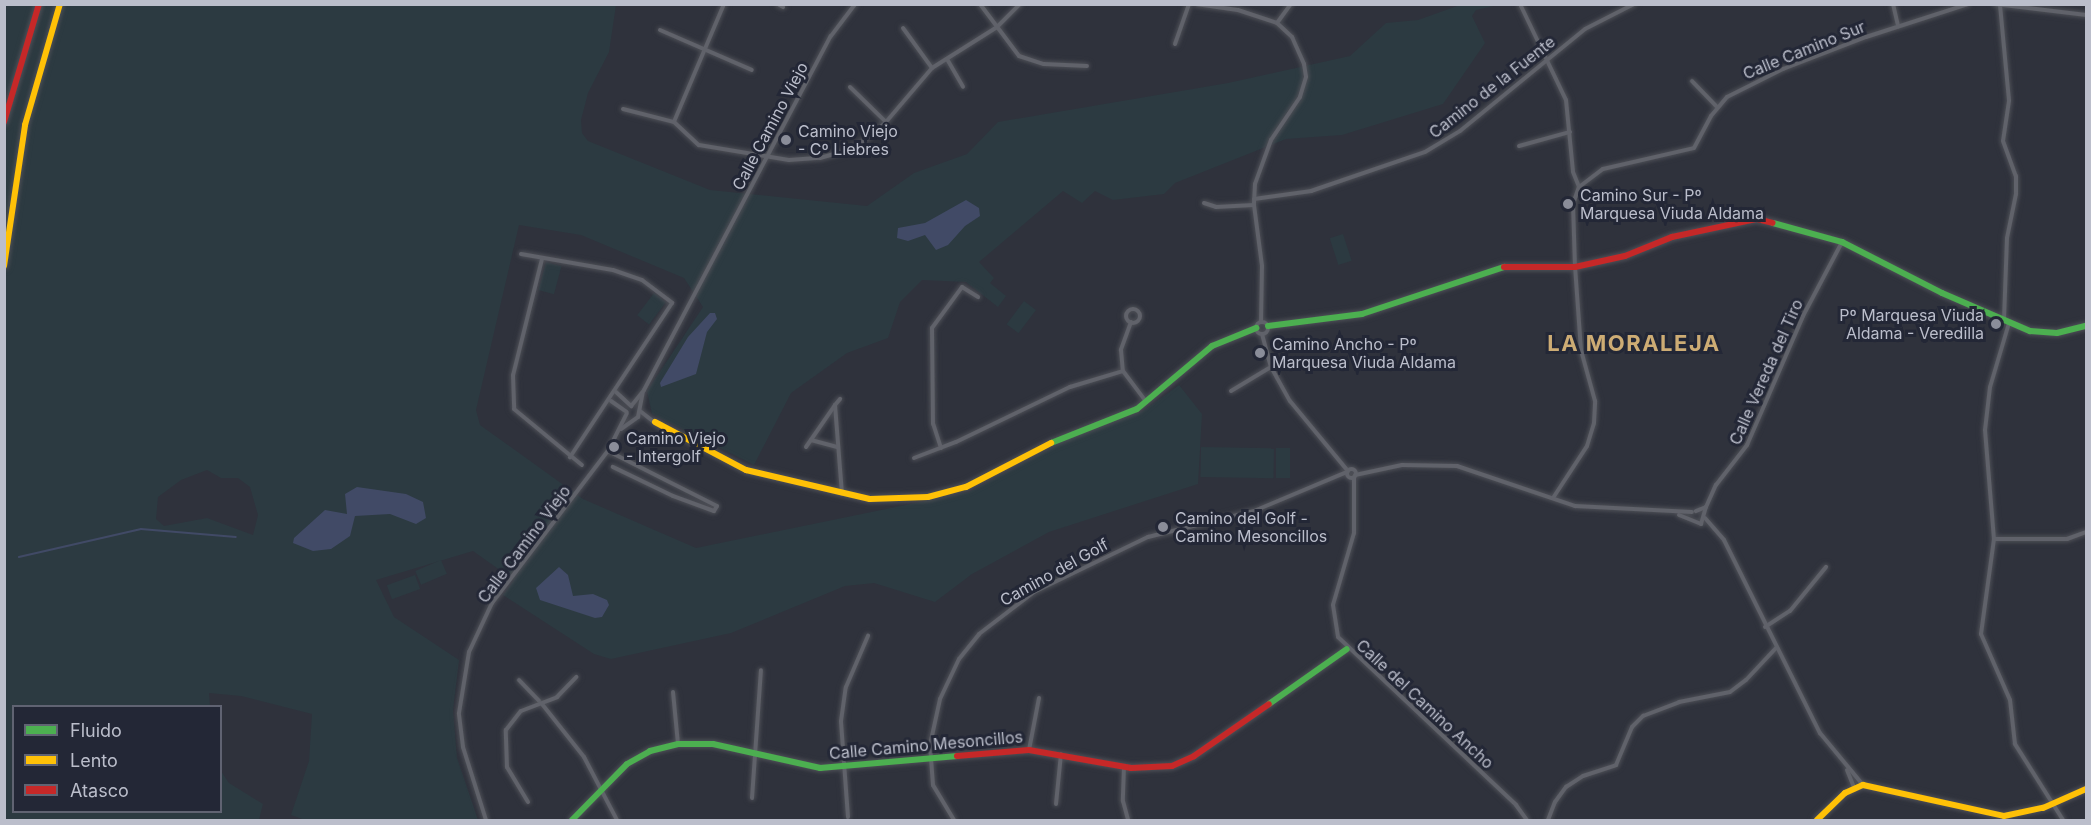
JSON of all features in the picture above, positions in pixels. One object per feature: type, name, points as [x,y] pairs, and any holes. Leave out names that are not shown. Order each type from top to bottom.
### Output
[{"type":"main road","points":[[4,122],[39,4]]},
{"type":"main road","points":[[4,266],[25,126],[61,4]]},
{"type":"main road","points":[[1268,326],[1362,314],[1504,267],[1575,267],[1625,256],[1672,237],[1745,220],[1767,221],[1842,243],[2006,322],[2042,334],[2086,326]]},
{"type":"main road","points":[[655,422],[746,470],[780,482],[842,494],[900,501],[966,487],[1052,442],[1146,402],[1212,346],[1256,328]]},
{"type":"main road","name":"Calle Camino Mesoncillos","points":[[572,820],[600,788],[636,758],[678,744],[713,744],[807,767],[1029,750],[1155,770],[1194,756],[1347,649]]},
{"type":"main road","points":[[1817,820],[1854,787],[1863,785],[2004,816],[2053,804],[2086,789]]},
{"type":"street","points":[[674,122],[724,4]]},
{"type":"street","points":[[778,4],[783,7]]},
{"type":"street","name":"Calle Camino Viejo","points":[[486,820],[463,747],[459,713],[469,652],[492,603],[608,451],[621,430],[631,405],[644,390],[831,36],[855,4]]},
{"type":"street","points":[[980,4],[1019,56],[1044,64],[1087,66]]},
{"type":"street","points":[[622,109],[674,122],[699,145],[789,160],[820,158],[848,150],[886,122],[932,68],[997,27],[1020,4]]},
{"type":"street","points":[[1175,44],[1189,4]]},
{"type":"street","points":[[1196,4],[1238,10],[1277,23],[1296,44],[1306,77],[1293,109],[1271,140],[1259,169],[1254,199],[1262,266],[1261,322],[1256,328],[1262,334],[1271,367],[1290,401],[1351,474],[1402,465],[1457,466],[1593,510],[1653,508],[1673,512],[1694,512],[1706,507]]},
{"type":"street","points":[[1277,23],[1291,4]]},
{"type":"street","points":[[1520,4],[1566,100],[1573,172],[1579,187],[1573,204],[1581,351],[1595,400],[1594,423],[1587,446],[1553,498]]},
{"type":"street","name":"Camino de la Fuente","points":[[1254,199],[1311,191],[1425,152],[1460,131],[1585,29],[1634,4]]},
{"type":"street","points":[[1893,4],[1898,26]]},
{"type":"street","name":"Calle Camino Sur","points":[[1579,187],[1603,169],[1694,148],[1717,107],[1734,93],[1783,69],[1898,26],[1968,4]]},
{"type":"street","points":[[1995,4],[2086,15]]},
{"type":"street","points":[[2000,5],[2010,101],[2003,141],[2016,177],[2016,194],[2007,238],[2006,322],[1989,394],[1984,436],[1994,539],[1982,617],[1982,642],[2010,700],[2015,744],[2063,820]]},
{"type":"street","points":[[903,28],[932,68]]},
{"type":"street","points":[[660,30],[752,70]]},
{"type":"street","points":[[947,59],[963,87]]},
{"type":"street","points":[[1692,81],[1717,107]]},
{"type":"street","points":[[850,87],[886,122]]},
{"type":"street","points":[[1519,146],[1570,132]]},
{"type":"street","points":[[1204,203],[1216,207],[1254,206]]},
{"type":"street","name":"Calle Vereda del Tiro","points":[[1701,524],[1716,485],[1747,445],[1803,316],[1842,243]]},
{"type":"street","points":[[521,254],[613,270],[642,280],[672,303],[616,392],[570,457]]},
{"type":"street","points":[[542,259],[511,392],[514,409],[524,420],[582,465]]},
{"type":"street","points":[[942,448],[933,424],[933,328],[962,287],[978,297]]},
{"type":"street","points":[[1131,322],[1121,350],[1122,371],[1146,402]]},
{"type":"street","points":[[1261,322],[1268,326],[1262,334]]},
{"type":"street","points":[[1231,391],[1271,367]]},
{"type":"street","points":[[914,458],[942,448],[1070,387],[1122,371]]},
{"type":"street","name":"Calle Camino Viejo","points":[[621,430],[637,418],[644,390]]},
{"type":"street","points":[[616,392],[655,422]]},
{"type":"street","points":[[806,447],[840,399]]},
{"type":"street","points":[[610,401],[637,418],[655,422]]},
{"type":"street","points":[[834,405],[842,494]]},
{"type":"street","points":[[811,440],[838,447]]},
{"type":"street","points":[[608,451],[717,506],[714,511],[666,493],[613,467]]},
{"type":"street","name":"Camino del Golf","points":[[954,820],[933,785],[929,758],[940,699],[959,659],[1004,612],[1083,566],[1148,537],[1254,511],[1294,491],[1351,474]]},
{"type":"street","name":"Calle del Camino Ancho","points":[[1351,474],[1354,533],[1333,612],[1338,637],[1347,649],[1516,805],[1527,820]]},
{"type":"street","points":[[1673,512],[1714,528]]},
{"type":"street","points":[[1694,512],[1705,517],[1724,540],[1765,627],[1820,733],[1863,785]]},
{"type":"street","points":[[1692,520],[1694,512]]},
{"type":"street","points":[[1994,539],[2067,539],[2086,532]]},
{"type":"street","points":[[1765,627],[1790,611],[1826,567]]},
{"type":"street","points":[[848,817],[843,766],[842,705],[868,636]]},
{"type":"street","points":[[1548,820],[1555,802],[1566,788],[1583,776],[1616,765],[1632,727],[1643,716],[1679,702],[1730,692],[1746,680],[1776,648]]},
{"type":"street","points":[[752,798],[761,670]]},
{"type":"street","points":[[528,802],[507,767],[505,738],[513,717],[564,692],[576,677]]},
{"type":"street","points":[[519,680],[572,739],[617,820]]},
{"type":"street","points":[[674,692],[678,744]]},
{"type":"street","points":[[1029,750],[1039,698]]},
{"type":"street","points":[[1056,804],[1061,754]]},
{"type":"street","points":[[1124,766],[1123,801],[1128,820]]},
{"type":"street","points":[[1845,766],[1854,787]]},
{"type":"shaded area","points":[[5,5],[616,5],[609,52],[588,93],[581,120],[582,133],[588,141],[710,190],[867,206],[914,173],[967,154],[998,122],[1228,83],[1350,56],[1386,23],[1418,20],[1460,5],[1498,5],[1476,10],[1472,16],[1485,43],[1443,104],[1342,135],[1286,139],[1175,183],[1164,194],[1113,200],[1095,191],[1082,203],[1063,191],[979,262],[994,278],[990,283],[1006,296],[998,307],[966,282],[922,280],[900,302],[888,338],[847,353],[791,393],[754,465],[652,414],[647,391],[703,307],[684,278],[581,235],[519,225],[476,410],[480,425],[583,499],[696,548],[969,492],[1064,441],[1143,411],[1179,385],[1202,414],[1198,484],[1049,532],[972,574],[935,602],[874,583],[845,586],[731,633],[611,659],[594,654],[503,595],[514,580],[473,551],[376,580],[394,617],[459,660],[453,710],[457,758],[478,820],[305,820],[291,815],[309,761],[312,714],[241,696],[209,693],[210,705],[12,705],[12,813],[222,813],[222,772],[229,783],[263,804],[259,820],[5,820]],"holes":[[[207,470],[221,478],[238,478],[250,487],[258,515],[253,535],[207,518],[164,526],[156,519],[158,497],[181,480]]]},
{"type":"shaded area","points":[[1343,234],[1352,261],[1338,265],[1330,238]]},
{"type":"shaded area","points":[[546,262],[561,266],[554,294],[538,290]]},
{"type":"shaded area","points":[[654,293],[666,302],[649,324],[637,315]]},
{"type":"shaded area","points":[[1024,301],[1036,310],[1019,333],[1007,324]]},
{"type":"shaded area","points":[[1201,447],[1274,448],[1273,478],[1200,477]]},
{"type":"shaded area","points":[[1276,448],[1290,448],[1290,478],[1276,478]]},
{"type":"shaded area","points":[[441,560],[447,574],[421,585],[415,571]]},
{"type":"shaded area","points":[[415,575],[420,589],[392,599],[387,585]]},
{"type":"water","points":[[966,200],[979,208],[980,216],[965,226],[948,245],[936,250],[925,235],[908,241],[897,238],[898,228],[925,223]]},
{"type":"water","points":[[710,313],[715,313],[717,319],[707,332],[696,374],[661,387],[660,383],[688,337]]},
{"type":"water","points":[[357,487],[406,494],[423,502],[426,518],[416,524],[390,514],[355,516],[350,536],[331,549],[313,551],[293,543],[294,538],[325,510],[347,514],[345,494]]},
{"type":"water","points":[[559,567],[568,575],[573,596],[593,594],[607,600],[609,605],[602,617],[595,618],[540,600],[536,588]]},
{"type":"waterway","points":[[19,557],[141,529],[236,537]]},
{"type":"traffic: fast","points":[[1773,223],[1842,242],[1942,293],[2030,331],[2057,333],[2086,326]]},
{"type":"traffic: fast","points":[[1268,326],[1362,314],[1504,267]]},
{"type":"traffic: fast","points":[[1051,443],[1137,409],[1212,346],[1256,328]]},
{"type":"traffic: fast","points":[[1269,704],[1347,649]]},
{"type":"traffic: fast","points":[[572,820],[627,764],[650,751],[678,744],[713,744],[820,768],[957,756]]},
{"type":"traffic: slow","points":[[4,266],[25,125],[60,4]]},
{"type":"traffic: slow","points":[[655,422],[746,470],[870,499],[928,497],[966,487],[1051,443]]},
{"type":"traffic: slow","points":[[1817,820],[1845,793],[1863,785],[2004,816],[2043,808],[2086,789]]},
{"type":"traffic: jam","points":[[4,122],[39,4]]},
{"type":"traffic: jam","points":[[1504,267],[1575,267],[1625,256],[1672,237],[1757,219],[1773,223]]},
{"type":"traffic: jam","points":[[957,756],[1029,750],[1131,768],[1172,766],[1194,756],[1269,704]]},
{"type":"place","name":"Camino Viejo - Cº Liebres","points":[[786,140]]},
{"type":"place","name":"Camino Sur - Pº Marquesa Viuda Aldama","points":[[1568,204]]},
{"type":"place","name":"Pº Marquesa Viuda Aldama - Veredilla","points":[[1996,324]]},
{"type":"place","name":"Camino Ancho - Pº Marquesa Viuda Aldama","points":[[1260,353]]},
{"type":"place","name":"Camino Viejo - Intergolf","points":[[614,447]]},
{"type":"place","name":"Camino del Golf - Camino Mesoncillos","points":[[1163,527]]},
{"type":"district","name":"LA MORALEJA","points":[[1634,344]]}]
